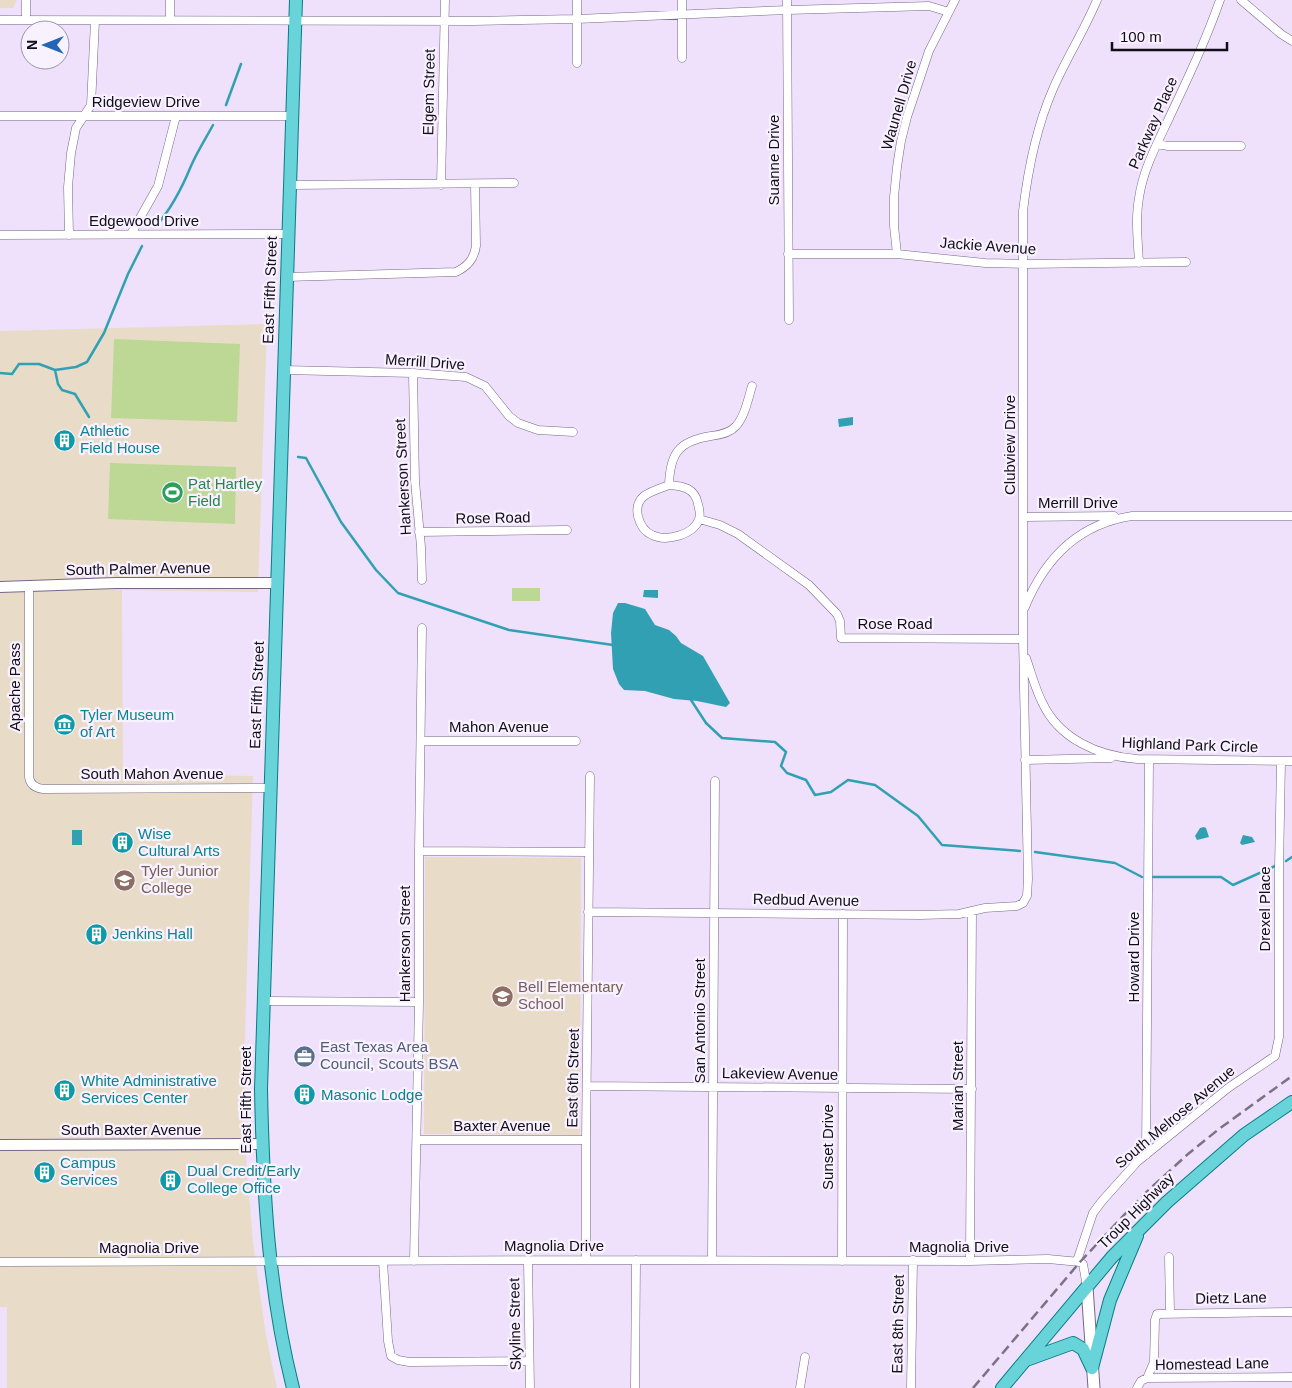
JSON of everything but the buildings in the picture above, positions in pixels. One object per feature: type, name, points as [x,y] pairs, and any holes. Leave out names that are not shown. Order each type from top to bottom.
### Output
[{"type":"main road","name":"East Fifth Street","points":[[293,1388],[279,1321],[271,1262],[261,1144],[261,1074],[296,0]]},
{"type":"main road","name":"Troup Highway","points":[[1002,1388],[1112,1257],[1167,1202],[1244,1135],[1292,1102]]},
{"type":"main road","points":[[1092,1368],[1110,1300],[1140,1229]]},
{"type":"main road","points":[[1087,1287],[1094,1388]]},
{"type":"main road","points":[[1026,1359],[1073,1343],[1083,1350],[1092,1368]]},
{"type":"street","points":[[26,0],[26,20]]},
{"type":"street","points":[[170,0],[170,20]]},
{"type":"street","name":"Elgem Street","points":[[441,185],[445,0]]},
{"type":"street","points":[[576,0],[577,63]]},
{"type":"street","points":[[682,0],[682,58]]},
{"type":"street","name":"Suanne Drive","points":[[788,0],[789,320]]},
{"type":"street","name":"Waunell Drive","points":[[896,254],[894,197],[901,141],[929,51],[955,0]]},
{"type":"street","name":"Clubview Drive","points":[[1024,903],[1027,896],[1028,879],[1023,639],[1023,211],[1027,179],[1037,132],[1053,88],[1088,22],[1097,0]]},
{"type":"street","name":"Parkway Place","points":[[1139,263],[1138,199],[1148,164],[1207,37],[1220,0]]},
{"type":"street","points":[[1242,0],[1275,30],[1292,41]]},
{"type":"street","points":[[70,21],[444,21],[577,19],[930,6],[949,12]]},
{"type":"street","points":[[0,20],[20,20]]},
{"type":"street","points":[[69,235],[68,187],[71,152],[76,128],[90,105],[95,21]]},
{"type":"street","name":"Ridgeview Drive","points":[[0,116],[292,116]]},
{"type":"street","points":[[131,234],[158,186],[176,116]]},
{"type":"street","points":[[1157,144],[1168,146],[1241,146]]},
{"type":"street","points":[[290,185],[514,183]]},
{"type":"street","points":[[287,277],[456,272],[470,262],[476,246],[475,184]]},
{"type":"street","name":"Edgewood Drive","points":[[0,235],[288,234]]},
{"type":"street","name":"Jackie Avenue","points":[[788,254],[896,254],[985,263],[1024,264],[1186,262]]},
{"type":"street","name":"Merrill Drive","points":[[284,370],[413,373],[466,377],[485,386],[509,416],[518,423],[538,430],[573,432]]},
{"type":"street","name":"Hankerson Street","points":[[413,373],[415,481],[422,580]]},
{"type":"street","points":[[669,485],[671,465],[678,450],[685,443],[723,434],[736,427],[743,414],[752,386]]},
{"type":"street","points":[[669,485],[685,488],[693,492],[698,500],[699,519],[691,529],[683,534],[672,537],[656,537],[643,528],[638,518],[640,501],[648,494],[669,485]]},
{"type":"street","points":[[1024,612],[1038,580],[1051,561],[1065,546],[1086,531],[1112,519],[1132,516],[1292,516]]},
{"type":"street","name":"Merrill Drive","points":[[1024,517],[1132,516]]},
{"type":"street","name":"Rose Road","points":[[699,519],[720,525],[738,534],[809,585],[837,614],[840,621],[841,638],[1023,639]]},
{"type":"street","name":"Rose Road","points":[[419,532],[568,530]]},
{"type":"street","name":"South Palmer Avenue","points":[[0,587],[116,583],[277,582]]},
{"type":"street","name":"Apache Pass","points":[[29,586],[29,776],[30,782],[35,787]]},
{"type":"street","name":"Hankerson Street","points":[[414,1261],[419,1002],[422,628]]},
{"type":"street","name":"Highland Park Circle","points":[[1024,651],[1042,702],[1060,728],[1093,750],[1122,758],[1149,760],[1292,761]]},
{"type":"street","name":"Mahon Avenue","points":[[422,741],[576,741]]},
{"type":"street","points":[[1026,760],[1122,758]]},
{"type":"street","name":"Howard Drive","points":[[1146,1155],[1149,760]]},
{"type":"street","name":"Drexel Place","points":[[1274,1056],[1279,1037],[1281,761]]},
{"type":"street","name":"East 6th Street","points":[[586,1260],[590,776]]},
{"type":"street","name":"San Antonio Street","points":[[712,1260],[715,781]]},
{"type":"street","name":"South Mahon Avenue","points":[[35,787],[43,789],[270,788]]},
{"type":"street","points":[[419,851],[588,852]]},
{"type":"street","name":"Redbud Avenue","points":[[588,912],[920,914],[972,912],[985,908],[1017,906],[1024,903]]},
{"type":"street","name":"Marian Street","points":[[970,1261],[972,912]]},
{"type":"street","name":"Sunset Drive","points":[[842,1261],[843,914]]},
{"type":"street","points":[[264,1001],[419,1002]]},
{"type":"street","name":"South Melrose Avenue","points":[[1077,1261],[1088,1227],[1098,1207],[1137,1162],[1228,1088],[1274,1056]]},
{"type":"street","name":"Lakeview Avenue","points":[[587,1086],[972,1089]]},
{"type":"street","name":"Baxter Avenue","points":[[417,1140],[586,1140]]},
{"type":"street","name":"South Baxter Avenue","points":[[0,1145],[261,1144]]},
{"type":"street","points":[[1148,1378],[1154,1362],[1155,1316],[1160,1313],[1170,1313],[1169,1256]]},
{"type":"street","name":"Magnolia Drive","points":[[0,1262],[970,1261],[1048,1259],[1077,1261]]},
{"type":"street","name":"Skyline Street","points":[[528,1260],[530,1388]]},
{"type":"street","points":[[635,1388],[636,1260]]},
{"type":"street","name":"East 8th Street","points":[[911,1388],[913,1260]]},
{"type":"street","points":[[383,1261],[388,1341],[389,1351],[392,1356],[398,1360],[409,1362],[529,1361]]},
{"type":"street","points":[[1077,1261],[1084,1264],[1087,1287]]},
{"type":"street","name":"Dietz Lane","points":[[1170,1313],[1292,1312]]},
{"type":"street","points":[[800,1388],[805,1357]]},
{"type":"street","name":"Homestead Lane","points":[[1137,1388],[1141,1381],[1148,1378],[1292,1377]]},
{"type":"shaded area","points":[[0,0],[17,0],[13,8],[0,8]]},
{"type":"shaded area","name":"Tyler Junior College","points":[[267,324],[258,592],[122,590],[123,774],[253,776],[244,1068],[244,1132],[253,1242],[266,1335],[277,1388],[7,1388],[7,1307],[0,1307],[0,331]]},
{"type":"shaded area","name":"Bell Elementary School","points":[[425,857],[581,858],[580,1135],[424,1134]]},
{"type":"green space","points":[[114,339],[240,344],[237,422],[111,418]]},
{"type":"green space","name":"Pat Hartley Field","points":[[110,463],[236,467],[235,524],[108,519]]},
{"type":"green space","points":[[512,588],[540,588],[540,601],[512,601]]},
{"type":"water","points":[[853,417],[853,425],[839,427],[838,419]]},
{"type":"water","points":[[644,590],[658,590],[658,598],[643,597]]},
{"type":"water","points":[[618,603],[625,603],[645,609],[655,625],[669,630],[681,643],[703,656],[730,703],[726,707],[697,701],[674,699],[645,691],[624,690],[619,684],[613,669],[611,633],[613,613]]},
{"type":"water","points":[[1204,827],[1209,837],[1197,840],[1195,836],[1200,828]]},
{"type":"water","points":[[72,830],[82,830],[82,845],[72,845]]},
{"type":"water","points":[[1243,835],[1252,837],[1255,842],[1242,845],[1240,843]]},
{"type":"waterway","points":[[226,105],[241,64]]},
{"type":"waterway","points":[[156,226],[176,198],[213,125]]},
{"type":"waterway","points":[[0,373],[12,374],[19,364],[39,364],[55,370],[76,367],[87,362],[104,333],[128,274],[142,246]]},
{"type":"waterway","points":[[55,370],[58,384],[62,390],[75,394],[89,417]]},
{"type":"waterway","points":[[298,457],[306,458],[341,522],[376,570],[398,593],[509,630],[613,645]]},
{"type":"waterway","points":[[691,700],[706,723],[722,738],[775,742],[786,752],[781,766],[787,773],[806,780],[815,795],[831,792],[848,780],[875,785],[918,816],[942,845],[1020,851]]},
{"type":"waterway","points":[[1035,852],[1115,863],[1142,877]]},
{"type":"waterway","points":[[1286,861],[1292,857]]},
{"type":"waterway","points":[[1153,877],[1221,877],[1233,885],[1275,866]]},
{"type":"railway","points":[[973,1388],[1080,1262],[1141,1197],[1188,1154],[1219,1129],[1292,1076]]},
{"type":"place","name":"Athletic Field House","points":[[64,440]]},
{"type":"place","name":"Pat Hartley Field","points":[[172,493]]},
{"type":"place","name":"Tyler Museum of Art","points":[[64,724]]},
{"type":"place","name":"Wise Cultural Arts","points":[[122,843]]},
{"type":"place","name":"Tyler Junior College","points":[[125,880]]},
{"type":"place","name":"Jenkins Hall","points":[[96,934]]},
{"type":"place","name":"Bell Elementary School","points":[[502,996]]},
{"type":"place","name":"East Texas Area Council, Scouts BSA","points":[[304,1056]]},
{"type":"place","name":"White Administrative Services Center","points":[[65,1090]]},
{"type":"place","name":"Masonic Lodge","points":[[305,1095]]},
{"type":"place","name":"Campus Services","points":[[44,1172]]},
{"type":"place","name":"Dual Credit/Early College Office","points":[[171,1180]]}]
